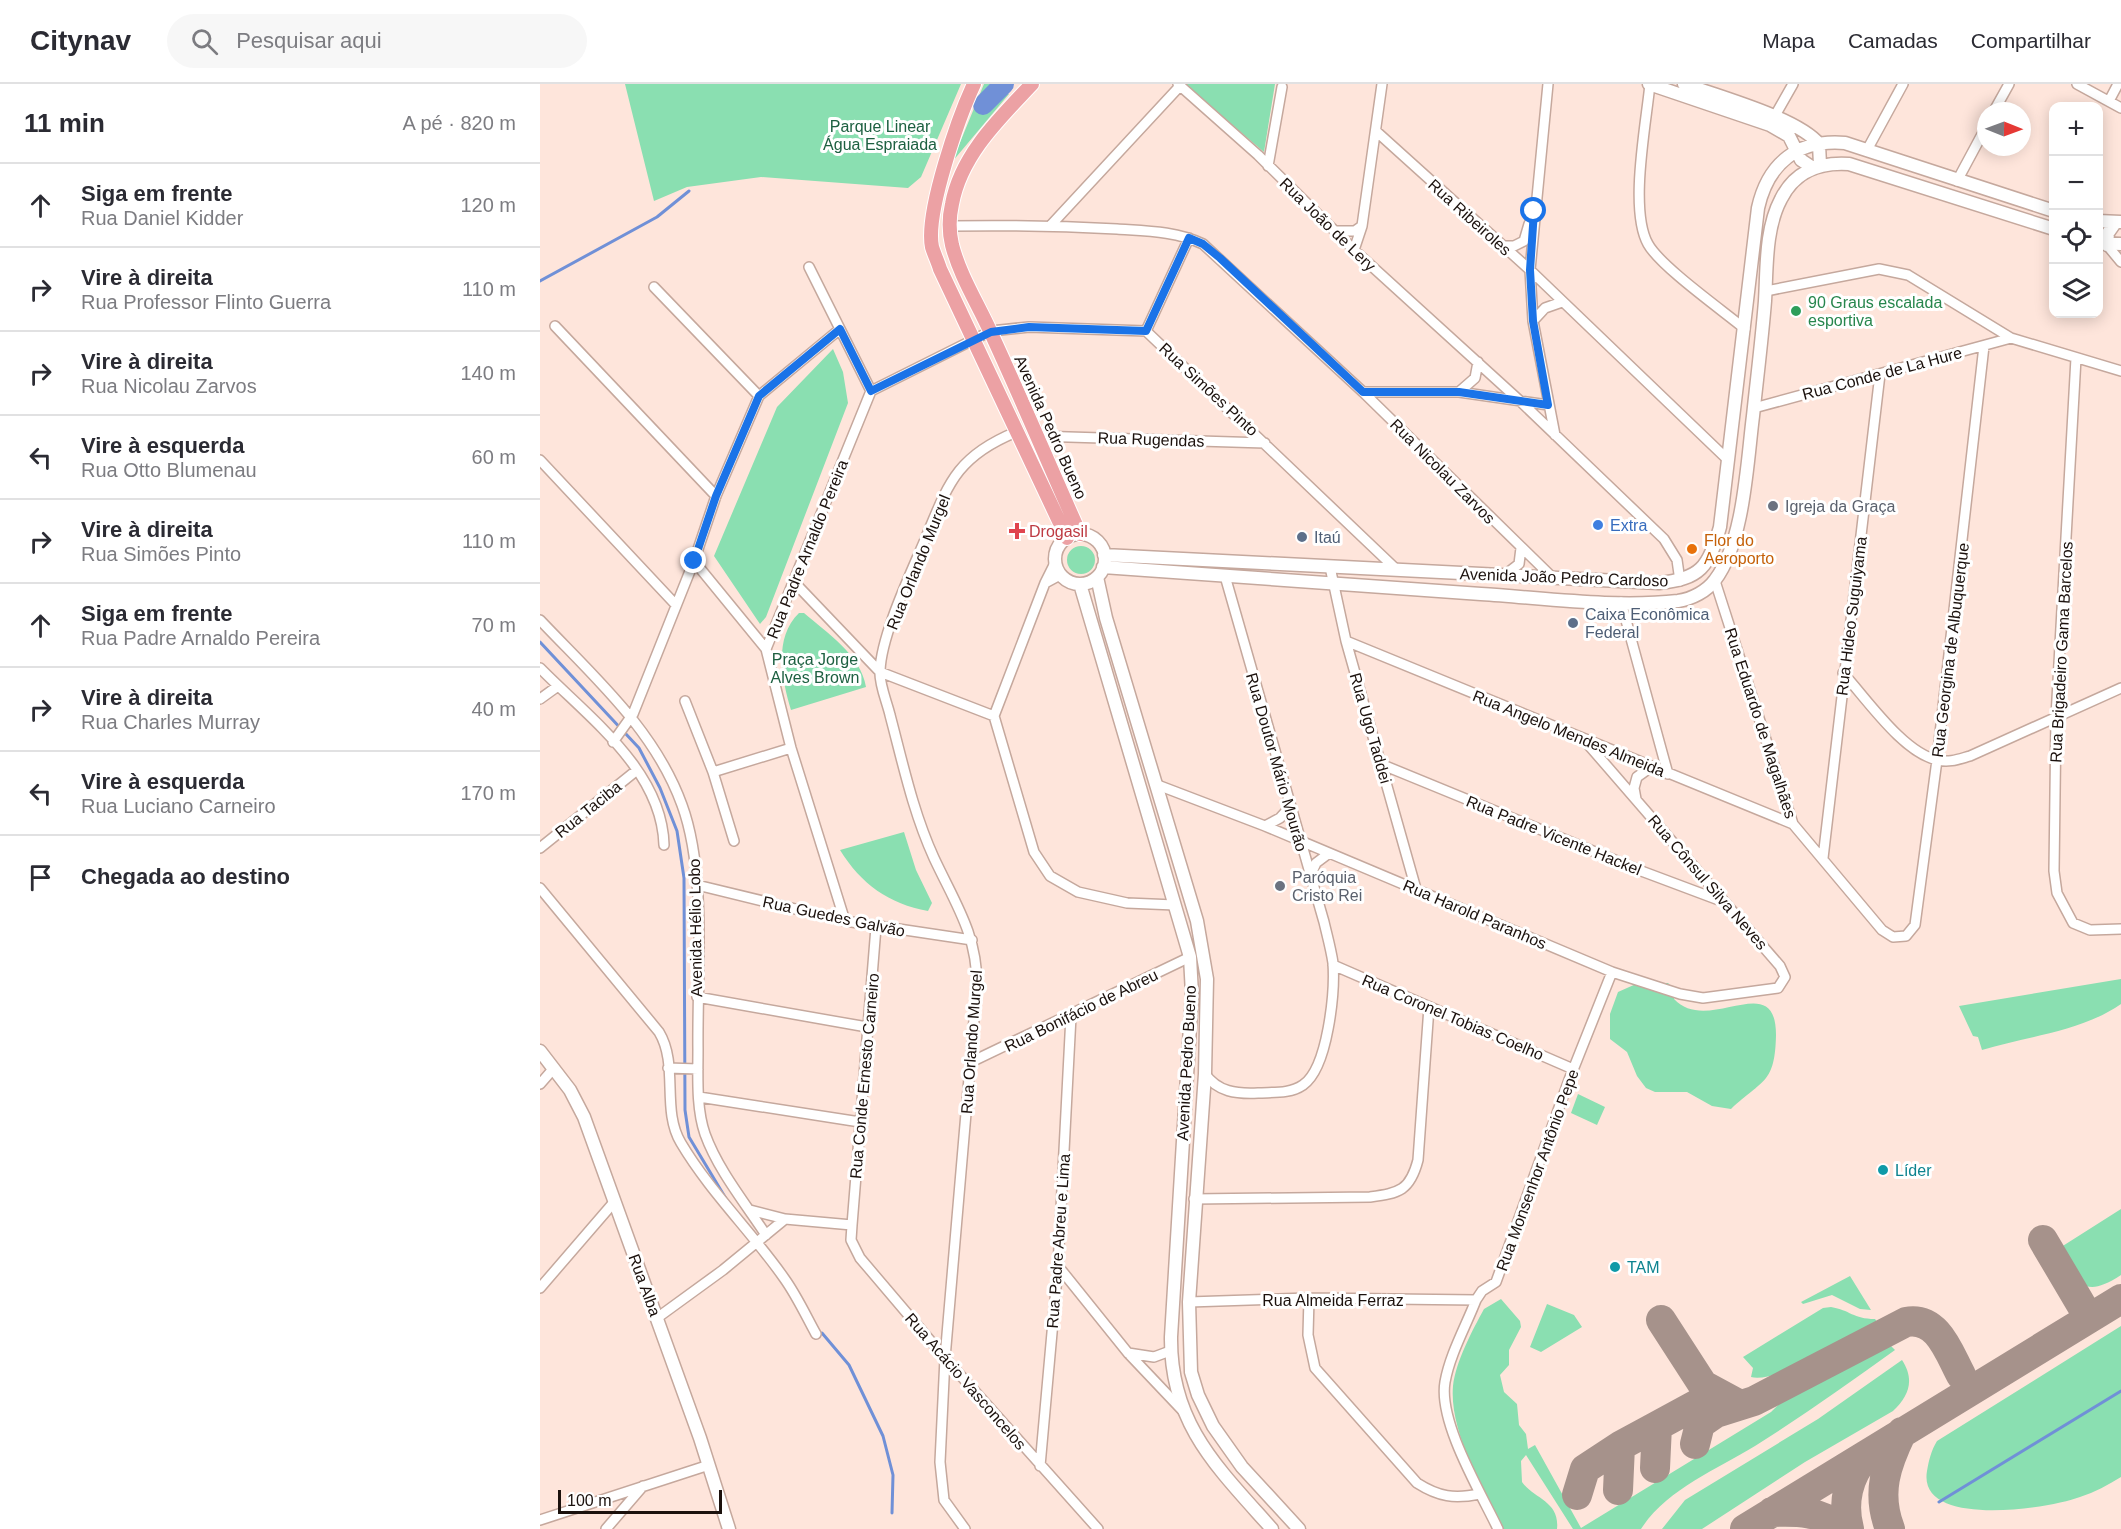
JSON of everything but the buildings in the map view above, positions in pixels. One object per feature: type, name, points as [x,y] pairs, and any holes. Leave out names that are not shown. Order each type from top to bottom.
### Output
[{"type":"main road","name":"Avenida Pedro Bueno","points":[[974,84],[966,101],[943,175],[936,207],[932,245],[1016,432],[1073,536]]},
{"type":"main road","name":"Avenida Pedro Bueno","points":[[1032,84],[982,140],[966,164],[957,186],[950,226],[956,256],[1036,436],[1073,536]]},
{"type":"main road","points":[[1649,84],[1772,121],[1789,136],[1796,153],[1804,163],[1817,166],[1849,164],[2049,227]]},
{"type":"main road","points":[[1684,84],[1810,135],[1819,144],[1845,143],[2051,210]]},
{"type":"main road","points":[[1817,166],[1819,144]]},
{"type":"main road","name":"Avenida João Pedro Cardoso","points":[[1101,566],[1330,567],[1659,583],[1680,581],[1694,576],[1706,564],[1714,549],[1720,527],[1761,192],[1768,177],[1778,164],[1796,153],[1819,144]]},
{"type":"main road","points":[[1715,581],[1734,543],[1754,408],[1770,240],[1776,210],[1781,198],[1796,178],[1817,166]]},
{"type":"main road","points":[[2103,221],[2118,222]]},
{"type":"main road","points":[[2118,222],[2108,233],[2103,244],[2121,244]]},
{"type":"main road","points":[[1073,536],[1097,542],[1101,566],[1080,584],[1067,580],[1058,569],[1057,548],[1073,536]]},
{"type":"main road","name":"Avenida Pedro Bueno","points":[[1101,566],[1106,618],[1204,952],[1208,980],[1204,1074],[1194,1199],[1190,1302],[1191,1372],[1208,1416],[1242,1467],[1299,1529]]},
{"type":"main road","name":"Avenida João Pedro Cardoso","points":[[1101,566],[1334,585],[1621,602],[1680,601],[1705,590],[1715,581]]},
{"type":"main road","name":"Avenida Pedro Bueno","points":[[1080,584],[1190,957],[1192,994],[1170,1351],[1175,1386],[1182,1412],[1210,1460],[1272,1529]]},
{"type":"main road","name":"Rua Alba","points":[[540,1052],[570,1090],[584,1117],[709,1464],[729,1529]]},
{"type":"street","points":[[1354,250],[1362,226],[1382,84]]},
{"type":"street","points":[[1548,84],[1530,270],[1533,321],[1556,437]]},
{"type":"street","points":[[1649,84],[1638,202],[1641,228],[1648,246],[1745,329]]},
{"type":"street","points":[[1772,121],[1793,84]]},
{"type":"street","points":[[1867,150],[1903,84]]},
{"type":"street","points":[[1999,102],[2009,84]]},
{"type":"street","points":[[2078,84],[2121,108]]},
{"type":"street","points":[[2109,102],[2118,84]]},
{"type":"street","points":[[1051,225],[1179,85]]},
{"type":"street","name":"Rua João de Lery","points":[[1179,85],[1268,166],[1354,250],[1479,362],[1664,539],[1677,560],[1680,581]]},
{"type":"street","points":[[1268,166],[1282,87]]},
{"type":"street","name":"Rua Ribeiroles","points":[[1377,132],[1500,246],[1530,270],[1727,459]]},
{"type":"street","points":[[1957,181],[1977,144]]},
{"type":"street","points":[[1500,246],[1514,246],[1524,241],[1534,211]]},
{"type":"street","name":"Rua Nicolau Zarvos","points":[[950,226],[1051,225],[1161,232],[1189,238],[1203,244],[1363,392],[1553,578]]},
{"type":"street","points":[[1336,231],[1354,231],[1362,226]]},
{"type":"street","points":[[1146,331],[1189,238]]},
{"type":"street","points":[[2103,244],[2121,262]]},
{"type":"street","points":[[809,267],[871,391],[973,340]]},
{"type":"street","points":[[1766,291],[1879,268],[1892,270],[1908,275],[2011,338],[2121,371]]},
{"type":"street","points":[[654,287],[759,396]]},
{"type":"street","points":[[1533,321],[1545,308],[1562,302]]},
{"type":"street","points":[[555,327],[716,496]]},
{"type":"street","name":"Rua Simões Pinto","points":[[973,340],[991,332],[1029,327],[1146,331],[1396,570]]},
{"type":"street","points":[[616,740],[632,715],[694,561],[716,496],[759,396],[840,329]]},
{"type":"street","name":"Rua Conde de La Hure","points":[[1754,408],[2011,338]]},
{"type":"street","name":"Rua Georgina de Albuquerque","points":[[1893,937],[1906,936],[1915,925],[1937,760],[1984,346]]},
{"type":"street","name":"Rua Brigadeiro Gama Barcelos","points":[[2076,358],[2056,717],[2056,882],[2057,893],[2073,923],[2090,930],[2121,929]]},
{"type":"street","points":[[1459,392],[1475,378],[1479,362]]},
{"type":"street","name":"Rua Hideo Suguiyama","points":[[1823,858],[1880,374]]},
{"type":"street","name":"Rua Padre Arnaldo Pereira","points":[[845,921],[791,748],[766,649],[795,583],[871,391]]},
{"type":"street","points":[[1363,392],[1459,392],[1548,405]]},
{"type":"street","name":"Rua Orlando Murgel","points":[[965,1529],[944,1500],[941,1487],[945,1358],[971,1062],[977,962],[972,940],[922,833],[880,672],[887,638],[919,554],[954,474],[968,459],[994,442],[1016,432]]},
{"type":"street","name":"Rua Rugendas","points":[[1036,436],[1265,443]]},
{"type":"street","points":[[540,460],[676,605]]},
{"type":"street","points":[[1503,576],[1519,564],[1521,548]]},
{"type":"street","points":[[694,561],[766,649]]},
{"type":"street","name":"Rua Ugo Taddei","points":[[1330,567],[1346,641],[1383,765],[1416,889]]},
{"type":"street","points":[[1058,569],[1045,583],[994,716],[1034,852],[1050,876],[1078,892],[1127,903],[1175,905]]},
{"type":"street","name":"Rua Doutor Mário Mourão","points":[[1204,1074],[1217,1089],[1247,1094],[1288,1091],[1304,1084],[1316,1071],[1327,1036],[1333,965],[1225,576]]},
{"type":"street","name":"Rua Eduardo de Magalhães","points":[[1715,581],[1793,824],[1882,930],[1893,937]]},
{"type":"street","points":[[795,583],[880,672],[994,716]]},
{"type":"street","points":[[1621,602],[1668,774]]},
{"type":"street","name":"Avenida Hélio Lobo","points":[[540,620],[632,715],[658,756],[680,800],[692,839],[697,885],[696,1069],[701,1119],[706,1136],[725,1173],[766,1235]]},
{"type":"street","name":"Rua Angelo Mendes Almeida","points":[[1346,641],[1587,742],[1793,824]]},
{"type":"street","points":[[540,668],[616,740],[661,811],[664,844]]},
{"type":"street","points":[[1843,673],[1904,742],[1920,753],[1937,760],[1953,761],[1970,756],[2121,688]]},
{"type":"street","points":[[540,699],[558,686]]},
{"type":"street","points":[[685,700],[712,772],[734,841]]},
{"type":"street","name":"Rua Cônsul Silva Neves","points":[[1587,742],[1780,966]]},
{"type":"street","points":[[712,772],[791,748]]},
{"type":"street","points":[[1616,776],[1618,765],[1626,757]]},
{"type":"street","name":"Rua Padre Vicente Hackel","points":[[1383,765],[1644,872],[1726,903]]},
{"type":"street","name":"Rua Cônsul Silva Neves","points":[[1636,799],[1634,788],[1637,777],[1651,767]]},
{"type":"street","name":"Rua Taciba","points":[[540,848],[637,770]]},
{"type":"street","name":"Rua Harold Paranhos","points":[[1155,784],[1264,826],[1612,972],[1680,994],[1703,998],[1778,988],[1785,976],[1780,966]]},
{"type":"street","points":[[1264,826],[1280,818],[1289,808]]},
{"type":"street","points":[[1310,876],[1316,863],[1328,854]]},
{"type":"street","name":"Rua Guedes Galvão","points":[[697,885],[845,921],[972,940]]},
{"type":"street","points":[[540,888],[659,1032],[667,1050],[671,1068],[674,1128],[680,1142],[731,1212],[786,1280],[816,1334]]},
{"type":"street","name":"Rua Conde Ernesto Carneiro","points":[[852,1225],[876,927]]},
{"type":"street","name":"Rua Bonifácio de Abreu","points":[[971,1062],[1190,957]]},
{"type":"street","name":"Rua Coronel Tobias Coelho","points":[[1333,965],[1573,1069]]},
{"type":"street","name":"Rua Monsenhor Antônio Pepe","points":[[1498,1529],[1464,1459],[1444,1401],[1449,1365],[1476,1300],[1482,1291],[1496,1282],[1573,1069],[1612,972]]},
{"type":"street","points":[[697,997],[867,1027]]},
{"type":"street","points":[[1194,1199],[1370,1197],[1390,1194],[1406,1188],[1414,1177],[1418,1160],[1429,1007]]},
{"type":"street","name":"Rua Padre Abreu e Lima","points":[[1040,1466],[1058,1266],[1071,1016]]},
{"type":"street","points":[[540,1084],[554,1068]]},
{"type":"street","points":[[671,1068],[696,1069]]},
{"type":"street","points":[[699,1097],[860,1122]]},
{"type":"street","points":[[540,1288],[615,1201]]},
{"type":"street","points":[[750,1210],[785,1219],[852,1225]]},
{"type":"street","points":[[657,1318],[758,1243],[785,1219]]},
{"type":"street","name":"Rua Acácio Vasconcelos","points":[[852,1225],[851,1240],[860,1258],[945,1358],[1098,1529]]},
{"type":"street","points":[[1058,1266],[1128,1353],[1182,1412]]},
{"type":"street","points":[[1309,1298],[1310,1353],[1315,1368],[1331,1387],[1417,1483],[1433,1493],[1446,1497],[1480,1494]]},
{"type":"street","name":"Rua Almeida Ferraz","points":[[1190,1302],[1309,1298],[1476,1300]]},
{"type":"street","points":[[1128,1353],[1154,1357],[1170,1351]]},
{"type":"street","points":[[540,1520],[709,1464]]},
{"type":"street","points":[[606,1529],[645,1484]]},
{"type":"street","points":[[601,1499],[612,1504],[619,1514]]},
{"type":"green space","name":"Parque Linear Água Espraiada","points":[[625,84],[961,84],[921,177],[908,188],[761,177],[687,187],[654,201]]},
{"type":"green space","points":[[984,84],[995,84],[978,100],[987,110],[1004,93],[1009,94],[952,162]]},
{"type":"green space","points":[[1184,84],[1275,84],[1264,152]]},
{"type":"green space","points":[[833,349],[843,372],[848,403],[766,617],[760,624],[714,556],[777,407]]},
{"type":"green space","points":[[1081,546],[1091,550],[1095,560],[1091,570],[1081,574],[1071,570],[1067,560],[1071,550]]},
{"type":"green space","name":"Praça Jorge Alves Brown","points":[[799,613],[804,613],[842,646],[863,675],[866,687],[791,710],[783,673],[783,647],[791,623]]},
{"type":"green space","points":[[904,832],[916,870],[932,903],[928,911],[901,903],[877,891],[857,873],[840,850]]},
{"type":"green space","points":[[2121,979],[2121,1004],[2105,1013],[2071,1027],[1982,1050],[1978,1037],[1973,1036],[1959,1006]]},
{"type":"green space","points":[[1668,983],[1674,989],[1674,999],[1688,1008],[1704,1011],[1753,1003],[1765,1006],[1773,1015],[1776,1035],[1770,1072],[1759,1085],[1731,1109],[1712,1106],[1687,1092],[1655,1092],[1646,1088],[1637,1076],[1627,1052],[1610,1039],[1610,1014],[1618,992],[1636,984]]},
{"type":"green space","points":[[1578,1094],[1605,1107],[1597,1125],[1571,1113]]},
{"type":"green space","points":[[2121,1209],[2121,1275],[2108,1283],[2097,1286],[2089,1287],[2082,1284],[2058,1249]]},
{"type":"green space","points":[[1850,1276],[1871,1310],[1860,1309],[1832,1295],[1803,1304],[1801,1302]]},
{"type":"green space","points":[[1501,1299],[1520,1321],[1521,1327],[1509,1350],[1509,1365],[1500,1375],[1504,1392],[1517,1404],[1519,1425],[1526,1434],[1528,1449],[1535,1445],[1581,1528],[1771,1412],[1798,1386],[1852,1359],[1891,1346],[1895,1350],[1773,1435],[1678,1491],[1652,1515],[1641,1529],[1573,1529],[1526,1455],[1521,1461],[1522,1482],[1550,1506],[1557,1520],[1557,1529],[1503,1529],[1469,1460],[1456,1422],[1453,1403],[1455,1376],[1470,1336],[1484,1309]]},
{"type":"green space","points":[[1547,1304],[1574,1315],[1582,1327],[1541,1352],[1530,1347]]},
{"type":"green space","points":[[1831,1307],[1862,1318],[1875,1319],[1878,1323],[1796,1367],[1763,1377],[1751,1377],[1753,1368],[1743,1357],[1823,1308]]},
{"type":"green space","points":[[2121,1326],[2121,1477],[2101,1488],[2064,1502],[2015,1509],[1963,1508],[1942,1501],[1929,1489],[1927,1471],[1930,1456],[1937,1441]]},
{"type":"green space","points":[[1902,1360],[1908,1374],[1908,1387],[1903,1400],[1893,1411],[1805,1462],[1702,1529],[1662,1529],[1685,1500],[1818,1419]]},
{"type":"waterway","points":[[983,105],[1004,84]]},
{"type":"waterway","points":[[540,281],[657,217],[689,191]]},
{"type":"waterway","points":[[540,642],[639,748],[660,788],[677,831],[684,878],[685,1110],[689,1137],[728,1202]]},
{"type":"waterway","points":[[822,1333],[849,1365],[883,1436],[893,1475],[892,1513]]},
{"type":"waterway","points":[[1939,1502],[2121,1391]]},
{"type":"taxiway","points":[[2043,1240],[2089,1318]]},
{"type":"taxiway","points":[[1745,1529],[2121,1299]]},
{"type":"taxiway","points":[[1655,1468],[1657,1426],[1703,1401],[1740,1405],[1703,1385],[1661,1320]]},
{"type":"taxiway","points":[[1695,1444],[1700,1424],[1716,1413],[1754,1401],[1906,1322],[1917,1322],[1934,1330],[1947,1347],[1961,1375]]},
{"type":"taxiway","points":[[1618,1490],[1620,1446],[1657,1426]]},
{"type":"taxiway","points":[[1890,1529],[1883,1491],[1887,1468],[1902,1432]]},
{"type":"taxiway","points":[[1577,1495],[1585,1469],[1620,1446]]},
{"type":"taxiway","points":[[1849,1529],[1846,1509],[1848,1490],[1855,1472],[1866,1456]]},
{"type":"taxiway","points":[[1772,1512],[1800,1512],[1818,1515],[1841,1529]]},
{"type":"place","name":"90 Graus escalada esportiva","points":[[1796,311]]},
{"type":"place","name":"Igreja da Graça","points":[[1773,506]]},
{"type":"place","name":"Extra","points":[[1598,525]]},
{"type":"place","name":"Drogasil","points":[[1017,531]]},
{"type":"place","name":"Itaú","points":[[1302,537]]},
{"type":"place","name":"Flor do Aeroporto","points":[[1692,549]]},
{"type":"place","name":"Caixa Econômica Federal","points":[[1573,623]]},
{"type":"place","name":"Paróquia Cristo Rei","points":[[1280,886]]},
{"type":"place","name":"Líder","points":[[1883,1170]]},
{"type":"place","name":"TAM","points":[[1615,1267]]},
{"type":"route","points":[[694,561],[716,496],[759,396],[840,329],[871,391],[991,332],[1029,327],[1146,331],[1189,238],[1203,244],[1220,258],[1363,392],[1459,392],[1548,405],[1533,321],[1530,270],[1534,211]]}]
